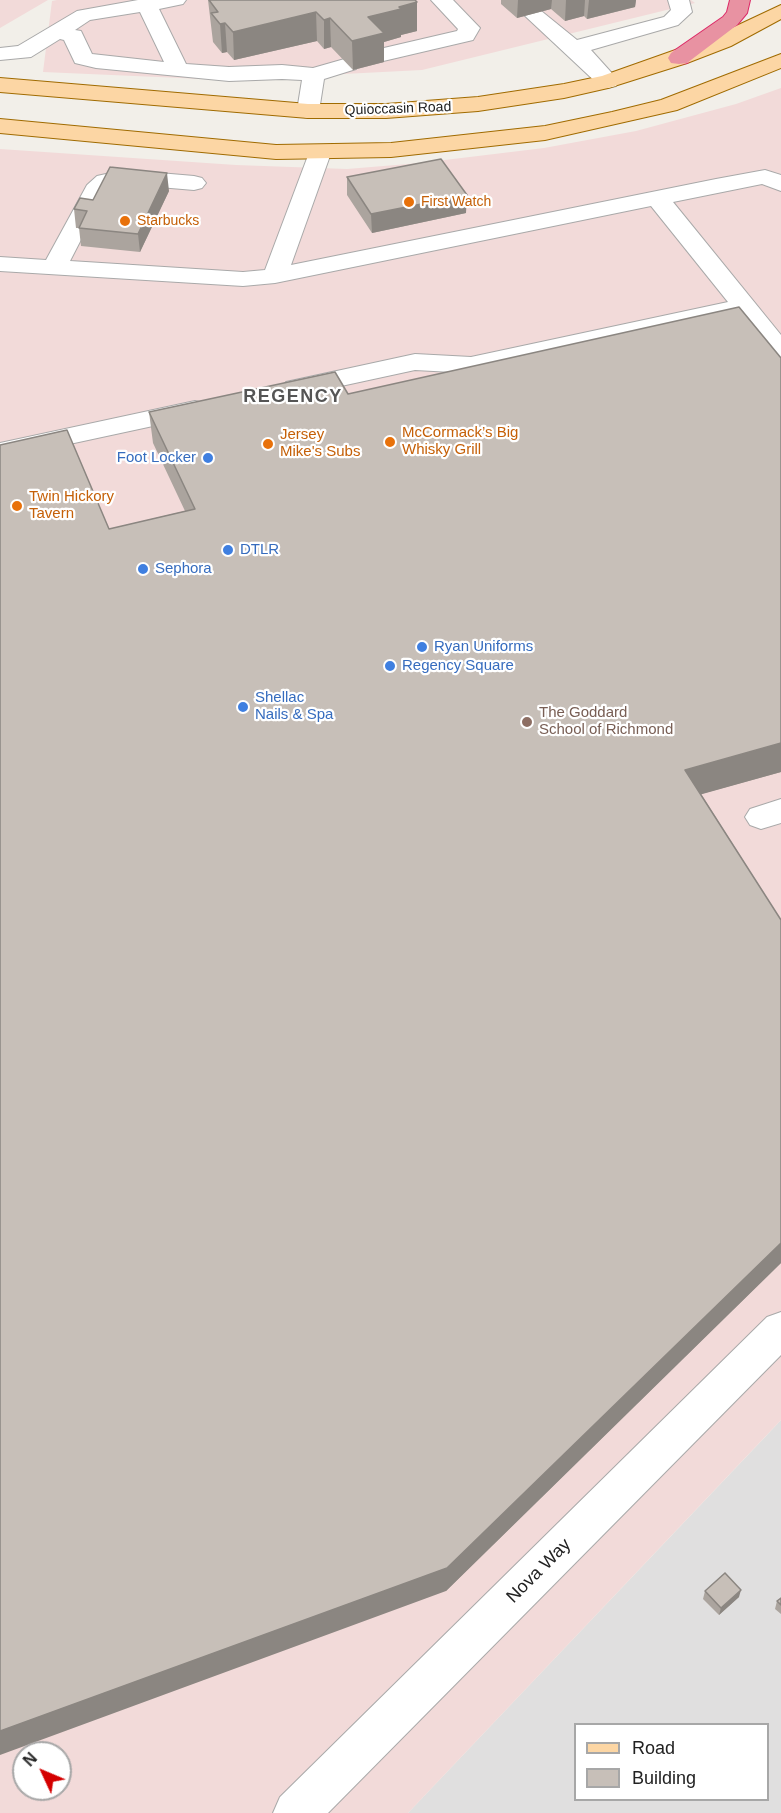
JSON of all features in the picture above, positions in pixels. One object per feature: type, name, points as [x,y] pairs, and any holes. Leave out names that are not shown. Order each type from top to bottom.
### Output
[{"type":"highway","points":[[679,58],[730,21],[737,13],[740,0]]},
{"type":"main road","name":"Quioccasin Road","points":[[0,86],[308,111],[386,111],[478,104],[564,91],[608,81],[679,58],[753,27],[781,11]]},
{"type":"main road","points":[[0,126],[245,150],[320,153],[391,150],[470,143],[556,130],[669,105],[781,60]]},
{"type":"street","points":[[0,54],[23,52],[84,15],[176,0]]},
{"type":"street","points":[[379,56],[465,35],[470,28],[441,0]]},
{"type":"street","points":[[580,54],[580,49],[585,44],[671,21],[681,12],[681,3],[678,0]]},
{"type":"street","points":[[147,5],[178,69]]},
{"type":"street","points":[[533,14],[608,81]]},
{"type":"street","points":[[58,31],[73,36],[83,58],[96,62],[229,74],[282,72],[314,75],[348,64]]},
{"type":"street","points":[[308,111],[314,75]]},
{"type":"street","points":[[275,276],[320,153]]},
{"type":"street","points":[[54,268],[94,190],[105,181],[123,177],[194,183]]},
{"type":"street","points":[[0,264],[219,278],[275,276],[657,198],[776,178]]},
{"type":"street","points":[[657,198],[781,351]]},
{"type":"street","points":[[268,393],[415,362],[471,365],[743,306]]},
{"type":"street","points":[[0,451],[214,405]]},
{"type":"street","name":"Nova Way","points":[[296,1813],[781,1329]]},
{"type":"shaded area","points":[[0,0],[48,0],[0,28]]},
{"type":"shaded area","points":[[691,0],[695,3],[422,70],[226,80],[43,72],[52,1]]},
{"type":"shaded area","name":"Regency Square","points":[[781,88],[781,1420],[408,1813],[0,1813],[0,149],[236,165],[347,169],[544,148],[636,131],[736,104]]},
{"type":"shaded area","points":[[781,1420],[781,1813],[408,1813]]},
{"type":"building","points":[[209,0],[415,0],[417,2],[399,7],[401,9],[368,17],[384,33],[352,41],[330,18],[324,20],[316,12],[233,32],[225,23],[220,24],[211,13],[218,12]]},
{"type":"building","points":[[441,159],[467,195],[371,214],[347,177]]},
{"type":"building","points":[[110,167],[167,173],[138,234],[79,228],[87,211],[74,209],[80,198],[93,200]]},
{"type":"building","name":"Regency Square","points":[[739,307],[781,358],[781,743],[685,770],[781,920],[781,1243],[447,1568],[0,1731],[0,445],[67,430],[109,529],[195,509],[149,412],[335,372],[348,394]]},
{"type":"building","points":[[725,1573],[741,1590],[721,1608],[705,1591]]},
{"type":"place","name":"First Watch","points":[[409,202]]},
{"type":"place","name":"Starbucks","points":[[125,221]]},
{"type":"place","name":"McCormack’s Big Whisky Grill","points":[[390,442]]},
{"type":"place","name":"Jersey Mike's Subs","points":[[268,444]]},
{"type":"place","name":"Foot Locker","points":[[208,458]]},
{"type":"place","name":"Twin Hickory Tavern","points":[[17,506]]},
{"type":"place","name":"DTLR","points":[[228,550]]},
{"type":"place","name":"Sephora","points":[[143,569]]},
{"type":"place","name":"Ryan Uniforms","points":[[422,647]]},
{"type":"place","name":"Regency Square","points":[[390,666]]},
{"type":"place","name":"Shellac Nails & Spa","points":[[243,707]]},
{"type":"place","name":"The Goddard School of Richmond","points":[[527,722]]},
{"type":"district","name":"REGENCY","points":[[293,397]]}]
